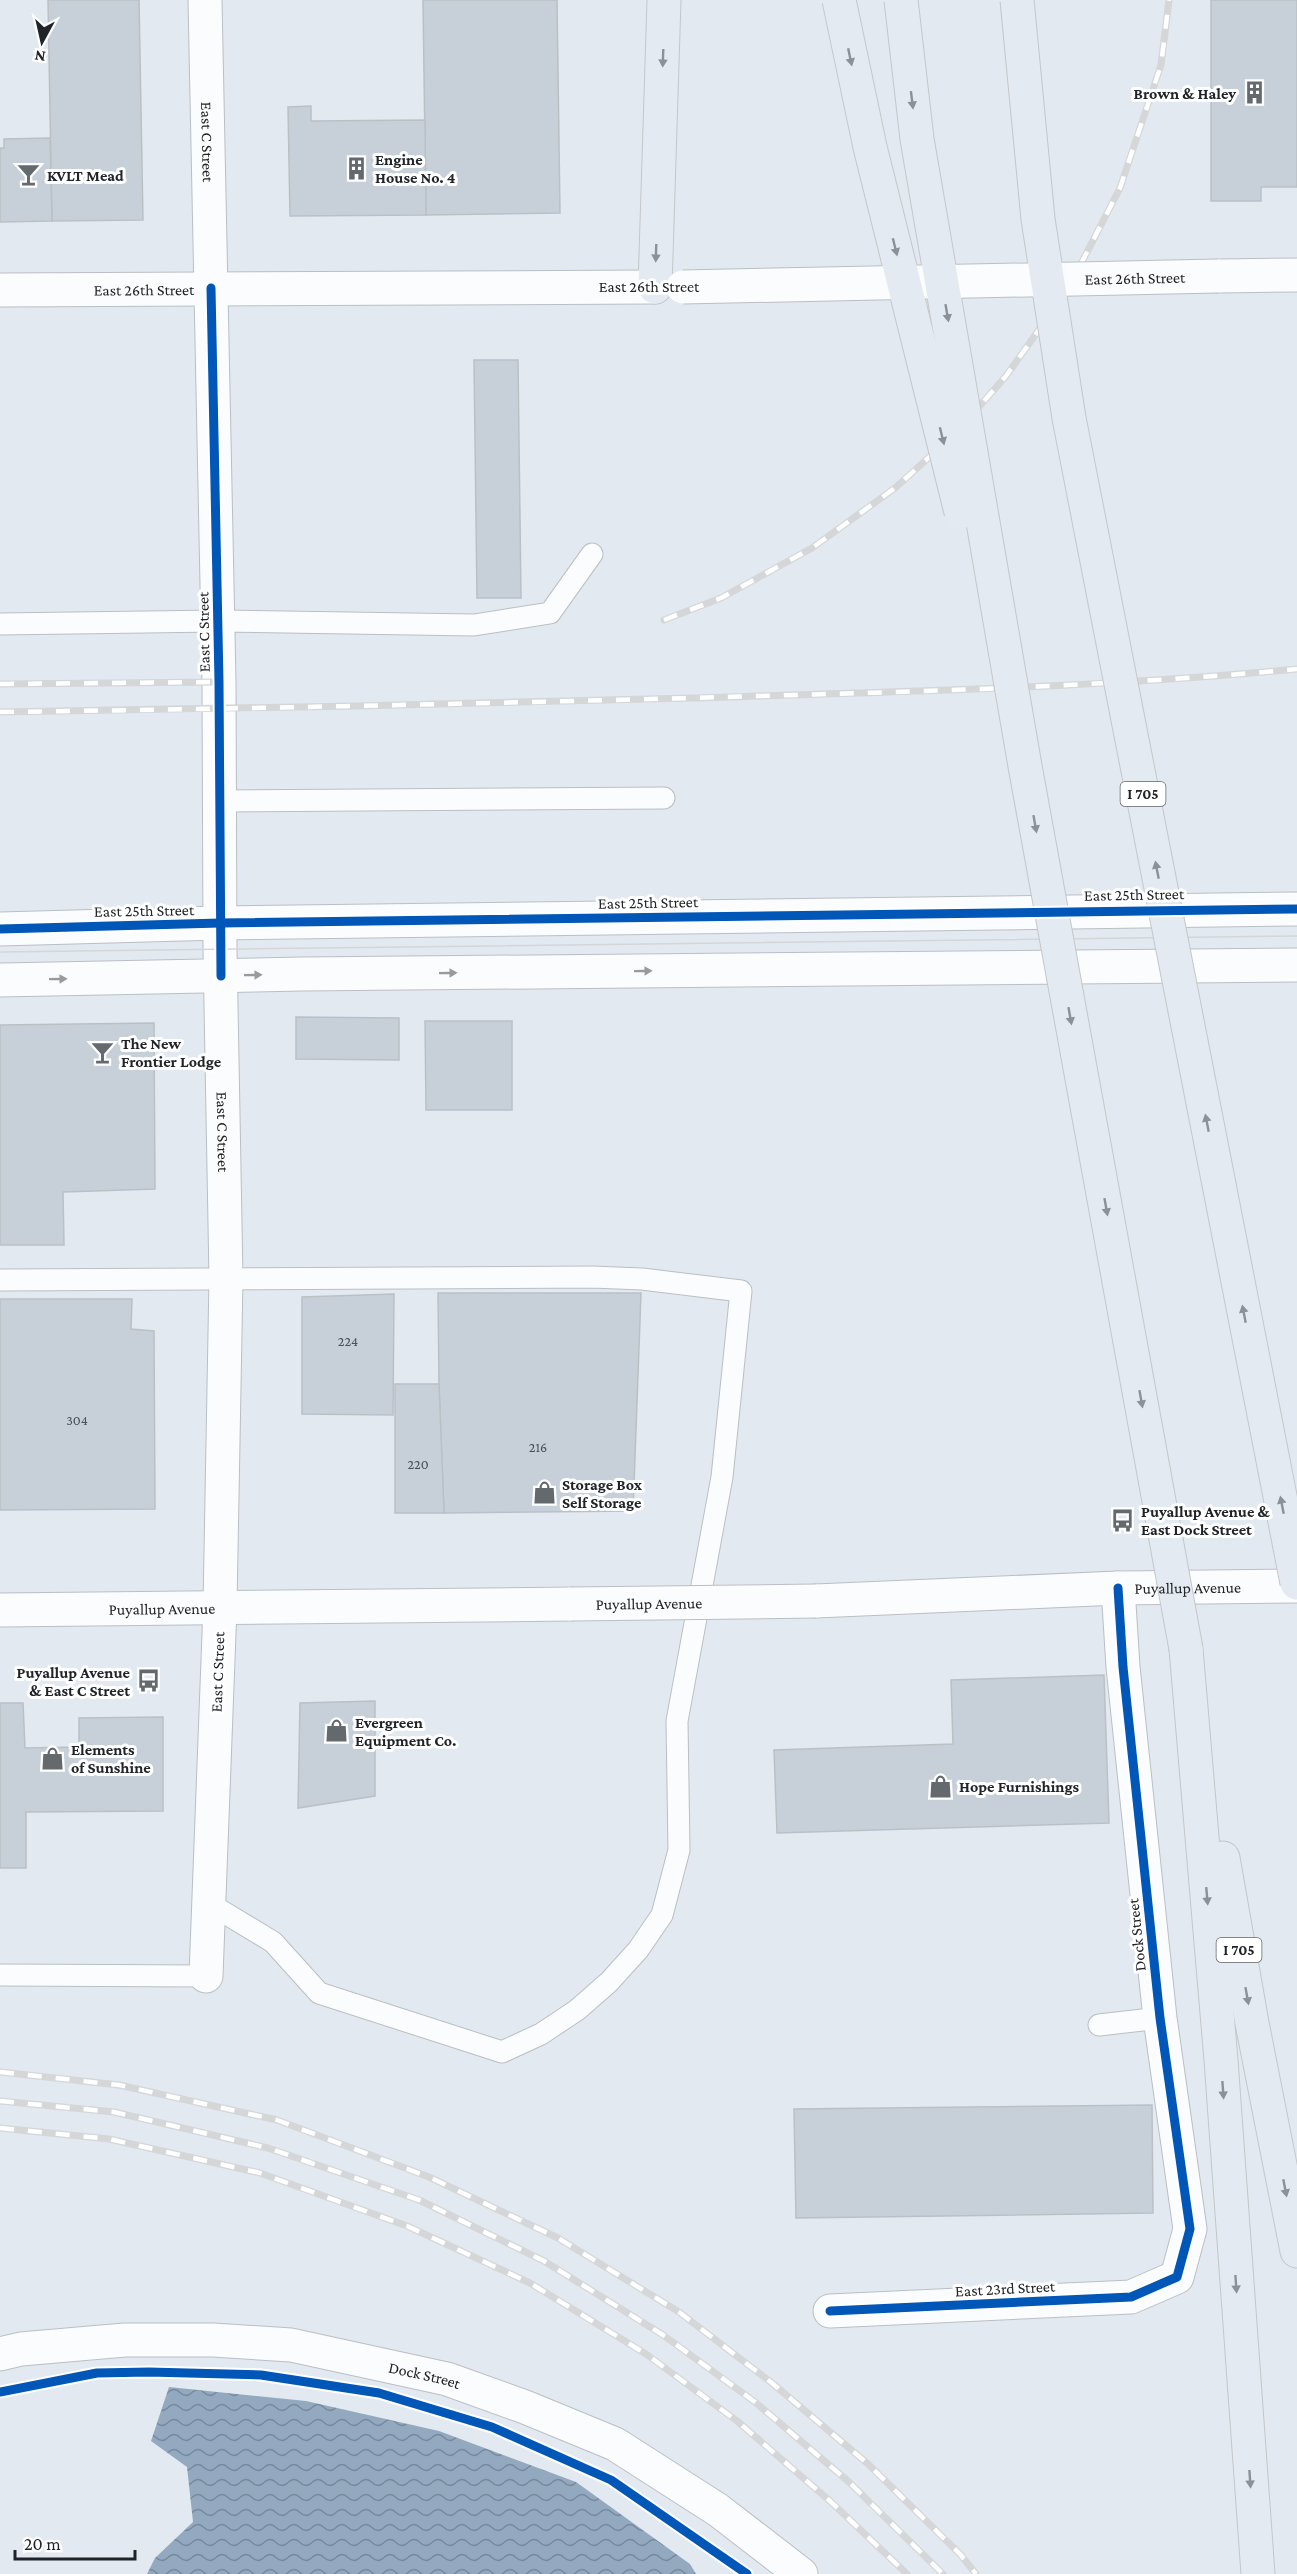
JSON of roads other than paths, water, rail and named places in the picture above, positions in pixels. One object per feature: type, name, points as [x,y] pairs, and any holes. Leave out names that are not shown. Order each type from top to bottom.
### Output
[{"type":"highway","points":[[664,0],[669,287]]},
{"type":"highway","name":"I 705","points":[[839,0],[870,147],[1025,766],[1252,2023],[1297,2251]]},
{"type":"highway","points":[[901,0],[917,139],[1025,766]]},
{"type":"highway","name":"I 705","points":[[1017,0],[1038,219],[1069,418],[1297,1585]]},
{"type":"highway","points":[[1186,1649],[1220,2048],[1258,2574]]},
{"type":"street","name":"East C Street","points":[[205,0],[218,621],[226,1278],[220,1607],[206,1976]]},
{"type":"street","name":"East 26th Street","points":[[0,290],[669,287],[1297,275]]},
{"type":"street","name":"East 25th Street","points":[[0,929],[220,923],[1297,909]]},
{"type":"street","points":[[0,980],[1297,965]]},
{"type":"street","name":"Puyallup Avenue","points":[[0,1610],[816,1601],[1118,1588],[1297,1585]]},
{"type":"street","name":"Dock Street","points":[[1118,1588],[1123,1667],[1160,2018],[1190,2229],[1177,2277]]},
{"type":"street","name":"East 23rd Street","points":[[830,2311],[1131,2297],[1177,2277]]},
{"type":"street","name":"Dock Street","points":[[0,2354],[21,2349],[125,2340],[213,2340],[291,2345],[447,2379],[525,2407],[615,2444],[718,2510],[801,2574]]},
{"type":"lane","points":[[0,624],[218,621],[474,625],[550,613],[592,554]]},
{"type":"lane","points":[[220,801],[664,798]]},
{"type":"lane","points":[[0,1280],[592,1277],[642,1279],[741,1291],[722,1477],[677,1721],[679,1850],[662,1915],[638,1950],[609,1982],[577,2010],[541,2034],[502,2052],[320,1993],[273,1942],[210,1904]]},
{"type":"lane","points":[[0,1976],[206,1976]]},
{"type":"lane","points":[[1099,2025],[1160,2018]]},
{"type":"water","points":[[169,2387],[306,2401],[439,2431],[576,2482],[690,2564],[696,2574],[147,2574],[155,2558],[193,2522],[187,2467],[151,2441]]},
{"type":"tram line","points":[[0,952],[1297,936]]},
{"type":"railway","points":[[664,620],[721,598],[812,548],[895,488],[956,433],[1006,376],[1068,289],[1120,188],[1161,65],[1169,0]]},
{"type":"railway","points":[[0,712],[432,704],[918,691],[1146,681],[1297,669]]},
{"type":"railway","points":[[0,684],[219,682]]},
{"type":"railway","points":[[0,2072],[119,2085],[277,2120],[429,2177],[558,2238],[679,2312],[772,2383],[868,2464],[960,2554],[976,2574]]},
{"type":"railway","points":[[0,2101],[114,2112],[268,2148],[419,2200],[544,2261],[663,2335],[755,2402],[849,2482],[943,2574]]},
{"type":"railway","points":[[0,2128],[109,2139],[260,2173],[407,2226],[530,2283],[646,2354],[737,2421],[830,2501],[907,2574]]},
{"type":"place","name":"Brown & Haley","points":[[1254,93]]},
{"type":"place","name":"Engine House No. 4","points":[[357,168]]},
{"type":"place","name":"KVLT Mead","points":[[29,175]]},
{"type":"place","name":"The New Frontier Lodge","points":[[103,1052]]},
{"type":"place","name":"Storage Box Self Storage","points":[[544,1493]]},
{"type":"place","name":"Puyallup Avenue & East Dock Street","points":[[1123,1520]]},
{"type":"place","name":"Puyallup Avenue & East C Street","points":[[148,1681]]},
{"type":"place","name":"Evergreen Equipment Co.","points":[[337,1731]]},
{"type":"place","name":"Elements of Sunshine","points":[[53,1758]]},
{"type":"place","name":"Hope Furnishings","points":[[941,1786]]}]
